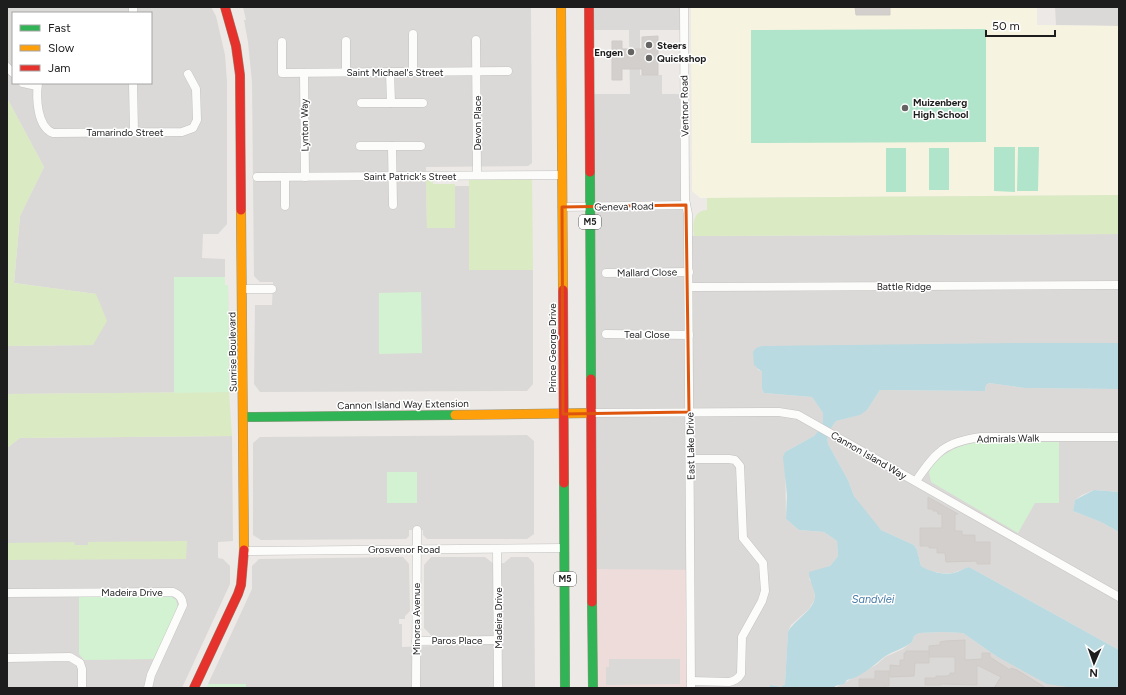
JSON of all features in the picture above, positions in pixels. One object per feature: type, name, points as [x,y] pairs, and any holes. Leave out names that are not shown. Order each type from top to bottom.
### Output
[{"type":"main road","name":"Sunrise Boulevard","points":[[194,688],[238,594],[241,585],[244,551],[240,75],[236,46],[225,7]]},
{"type":"main road","name":"Prince George Drive","points":[[561,7],[565,688]]},
{"type":"main road","name":"M5","points":[[589,7],[593,688]]},
{"type":"main road","name":"Cannon Island Way Extension","points":[[244,417],[592,413]]},
{"type":"street","name":"Ventnor Road","points":[[684,7],[686,205]]},
{"type":"street","points":[[413,34],[413,72]]},
{"type":"street","name":"Devon Place","points":[[476,40],[477,175]]},
{"type":"street","points":[[346,41],[346,72]]},
{"type":"street","name":"Saint Michael's Street","points":[[282,42],[282,73],[508,71]]},
{"type":"street","points":[[390,72],[391,103]]},
{"type":"street","name":"Lynton Way","points":[[304,73],[305,177]]},
{"type":"street","name":"Tamarindo Street","points":[[38,84],[40,119],[44,128],[53,133],[182,132],[193,128],[196,120],[196,89],[188,74]]},
{"type":"street","points":[[134,84],[134,132]]},
{"type":"street","points":[[361,103],[423,103]]},
{"type":"street","points":[[360,146],[421,146]]},
{"type":"street","points":[[392,146],[393,205]]},
{"type":"street","name":"Saint Patrick's Street","points":[[257,177],[562,175]]},
{"type":"street","points":[[285,177],[285,206]]},
{"type":"street","name":"Geneva Road","points":[[562,207],[686,205]]},
{"type":"street","name":"East Lake Drive","points":[[686,205],[688,214],[689,272],[691,685]]},
{"type":"street","name":"Mallard Close","points":[[606,273],[689,272]]},
{"type":"street","name":"Battle Ridge","points":[[689,287],[1119,285]]},
{"type":"street","points":[[242,289],[272,289]]},
{"type":"street","name":"Teal Close","points":[[606,334],[689,334]]},
{"type":"street","name":"Cannon Island Way","points":[[592,413],[779,412],[798,416],[916,481],[1119,597]]},
{"type":"street","name":"Admirals Walk","points":[[916,481],[936,454],[964,439],[988,437],[1119,437]]},
{"type":"street","points":[[690,459],[729,459],[734,460],[740,466],[743,538],[763,563],[765,591],[762,601],[742,637],[740,677],[734,681],[691,685]]},
{"type":"street","name":"Minorca Avenue","points":[[416,530],[416,688]]},
{"type":"street","name":"Grosvenor Road","points":[[244,551],[564,548]]},
{"type":"street","name":"Madeira Drive","points":[[497,549],[498,688]]},
{"type":"street","name":"Madeira Drive","points":[[7,593],[173,592],[178,594],[183,605],[151,675],[148,688]]},
{"type":"street","name":"Paros Place","points":[[416,641],[498,640]]},
{"type":"street","points":[[7,658],[70,657],[80,663],[82,669],[82,688]]},
{"type":"highlighted area","points":[[686,205],[689,412],[563,414],[562,207]]},
{"type":"shaded area","points":[[7,7],[211,7],[216,16],[225,55],[227,82],[227,224],[218,234],[203,234],[202,258],[225,259],[225,285],[228,285],[229,392],[7,394],[7,346],[92,345],[96,294],[14,283],[20,216],[44,167],[7,98]]},
{"type":"shaded area","points":[[243,7],[531,7],[532,163],[528,166],[426,167],[427,228],[455,227],[455,186],[469,186],[469,270],[533,270],[533,384],[527,391],[260,392],[254,384],[255,305],[272,305],[273,282],[260,282],[254,276],[252,82],[244,20],[246,20]]},
{"type":"shaded area","points":[[589,7],[684,7],[684,30],[589,30]]},
{"type":"shaded area","name":"Muizenberg High School","points":[[691,7],[1037,7],[1037,25],[1119,26],[1119,195],[700,198],[692,191]]},
{"type":"shaded area","points":[[1055,7],[1119,7],[1119,26],[1056,25]]},
{"type":"shaded area","points":[[629,30],[640,30],[640,75],[662,75],[662,94],[630,94]]},
{"type":"shaded area","points":[[590,94],[684,94],[689,236],[1119,234],[1119,343],[1023,343],[757,369],[762,372],[762,389],[764,393],[812,397],[823,413],[823,422],[814,436],[785,452],[786,519],[799,530],[824,532],[837,541],[838,556],[830,566],[809,579],[814,587],[815,599],[809,609],[791,625],[788,632],[785,684],[781,687],[691,688],[592,569]]},
{"type":"shaded area","points":[[989,383],[1025,388],[1119,389],[1119,492],[1094,490],[1075,500],[1073,511],[1101,522],[1119,532],[1119,650],[969,567],[953,573],[941,573],[929,571],[921,566],[917,550],[914,545],[881,530],[871,519],[854,496],[848,480],[828,444],[827,434],[836,421],[859,415],[867,410],[880,390],[985,391],[986,385]]},
{"type":"shaded area","points":[[527,435],[534,441],[534,534],[527,539],[427,539],[423,535],[423,530],[409,530],[409,536],[406,539],[261,540],[253,535],[253,443],[260,437]]},
{"type":"shaded area","points":[[232,436],[233,541],[218,542],[218,558],[223,559],[230,566],[230,584],[182,688],[7,688],[7,448],[20,438]]},
{"type":"shaded area","points":[[922,490],[927,493],[929,509],[937,511],[938,514],[942,514],[946,519],[955,518],[956,509],[963,513],[962,528],[942,529],[937,533],[937,525],[934,525],[934,528],[929,528],[929,516],[925,517],[925,523],[921,523]]},
{"type":"shaded area","points":[[403,557],[409,564],[410,611],[405,616],[405,619],[399,619],[399,624],[402,624],[402,647],[431,646],[431,635],[424,628],[424,565],[431,557],[485,557],[494,564],[504,563],[511,557],[528,557],[534,563],[535,688],[246,688],[246,684],[208,684],[252,589],[252,566],[259,559]]},
{"type":"shaded area","points":[[592,569],[691,570],[691,688],[593,688]]},
{"type":"shaded area","points":[[919,633],[963,633],[996,656],[1075,688],[835,688],[876,665],[885,657],[903,649],[912,642],[914,636]]},
{"type":"shaded area","points":[[609,659],[680,659],[680,684],[606,685],[606,667],[609,667]]},
{"type":"green space","points":[[986,29],[986,142],[751,143],[751,30]]},
{"type":"green space","points":[[7,98],[44,167],[20,216],[14,283],[96,294],[107,321],[93,345],[7,346]]},
{"type":"green space","points":[[994,147],[1015,147],[1015,192],[994,191]]},
{"type":"green space","points":[[1018,147],[1039,147],[1038,191],[1017,191]]},
{"type":"green space","points":[[886,148],[906,148],[906,192],[886,192]]},
{"type":"green space","points":[[929,148],[949,148],[949,190],[929,190]]},
{"type":"green space","points":[[532,179],[533,270],[469,270],[469,180]]},
{"type":"green space","points":[[426,180],[433,180],[433,184],[455,184],[455,228],[427,228]]},
{"type":"green space","points":[[1119,195],[1119,234],[694,236],[694,219],[698,213],[707,210],[707,198]]},
{"type":"green space","points":[[174,277],[225,277],[225,285],[228,285],[229,392],[174,393]]},
{"type":"green space","points":[[421,292],[422,353],[379,354],[379,293]]},
{"type":"green space","points":[[229,392],[232,436],[20,438],[7,448],[7,394]]},
{"type":"green space","points":[[980,442],[1059,442],[1059,503],[1035,503],[1018,533],[931,482],[929,472],[933,465],[944,455],[965,445]]},
{"type":"green space","points":[[387,472],[417,472],[417,503],[387,503]]},
{"type":"green space","points":[[187,541],[186,559],[7,560],[7,543],[74,542],[75,545],[88,545],[88,542]]},
{"type":"green space","points":[[169,595],[176,600],[178,608],[155,659],[84,660],[79,654],[79,596]]},
{"type":"green space","points":[[208,684],[246,684],[246,688],[207,688]]},
{"type":"water","name":"Sandvlei","points":[[1119,343],[1119,389],[1025,388],[989,383],[986,385],[985,391],[880,390],[867,410],[860,415],[836,421],[827,434],[828,444],[848,480],[854,496],[881,530],[914,545],[917,550],[921,566],[929,570],[945,574],[950,574],[969,567],[1119,650],[1119,688],[1075,688],[1047,684],[996,656],[963,633],[943,632],[919,633],[914,636],[912,642],[909,644],[887,655],[862,674],[847,680],[844,684],[835,686],[835,688],[769,688],[770,685],[781,687],[785,684],[788,632],[812,606],[814,601],[815,596],[809,572],[830,566],[838,556],[837,541],[824,532],[799,530],[786,519],[787,495],[783,457],[785,452],[814,436],[823,422],[823,413],[812,397],[764,393],[762,389],[762,372],[754,365],[753,352],[756,348],[762,346]]},
{"type":"water","points":[[1094,490],[1119,492],[1119,532],[1101,522],[1073,511],[1075,500]]},
{"type":"building","points":[[855,7],[890,7],[890,15],[856,15]]},
{"type":"building","points":[[658,36],[658,75],[642,75],[642,69],[622,69],[622,80],[612,80],[612,41],[622,41],[622,49],[642,49],[642,37]]},
{"type":"building","points":[[928,497],[958,514],[955,514],[955,531],[962,531],[962,535],[975,535],[975,542],[990,542],[990,564],[977,564],[977,561],[946,562],[945,553],[937,553],[937,548],[920,546],[920,528],[942,528],[942,514],[938,514],[937,511],[933,511],[933,509],[928,509]]},
{"type":"building","points":[[965,640],[965,660],[982,659],[982,653],[990,653],[990,657],[1010,670],[1011,668],[1017,670],[1046,688],[994,688],[1001,677],[977,665],[977,685],[925,685],[925,678],[936,678],[936,676],[947,676],[950,675],[950,673],[955,673],[955,657],[929,657],[929,646],[940,645],[940,642],[945,641]]},
{"type":"building","points":[[906,651],[929,651],[929,663],[915,663],[914,676],[890,677],[890,665],[900,666],[900,660],[904,660],[904,653],[906,653]]},
{"type":"building","points":[[875,671],[889,671],[889,686],[885,686],[885,688],[859,688],[859,679],[875,679]]},
{"type":"traffic: fast","points":[[590,172],[591,379]]},
{"type":"traffic: fast","points":[[244,417],[455,415]]},
{"type":"traffic: fast","points":[[564,483],[565,688]]},
{"type":"traffic: fast","points":[[592,602],[593,688]]},
{"type":"traffic: slow","points":[[561,7],[563,290]]},
{"type":"traffic: slow","points":[[241,210],[244,550]]},
{"type":"traffic: slow","points":[[455,415],[592,413]]},
{"type":"traffic: jam","points":[[225,7],[236,46],[240,75],[241,210]]},
{"type":"traffic: jam","points":[[589,7],[590,172]]},
{"type":"traffic: jam","points":[[563,290],[564,483]]},
{"type":"traffic: jam","points":[[591,379],[592,602]]},
{"type":"traffic: jam","points":[[194,688],[238,594],[241,585],[244,550]]},
{"type":"place","name":"Steers","points":[[649,45]]},
{"type":"place","name":"Engen","points":[[631,52]]},
{"type":"place","name":"Quickshop","points":[[649,58]]},
{"type":"place","name":"Muizenberg High School","points":[[905,108]]}]
